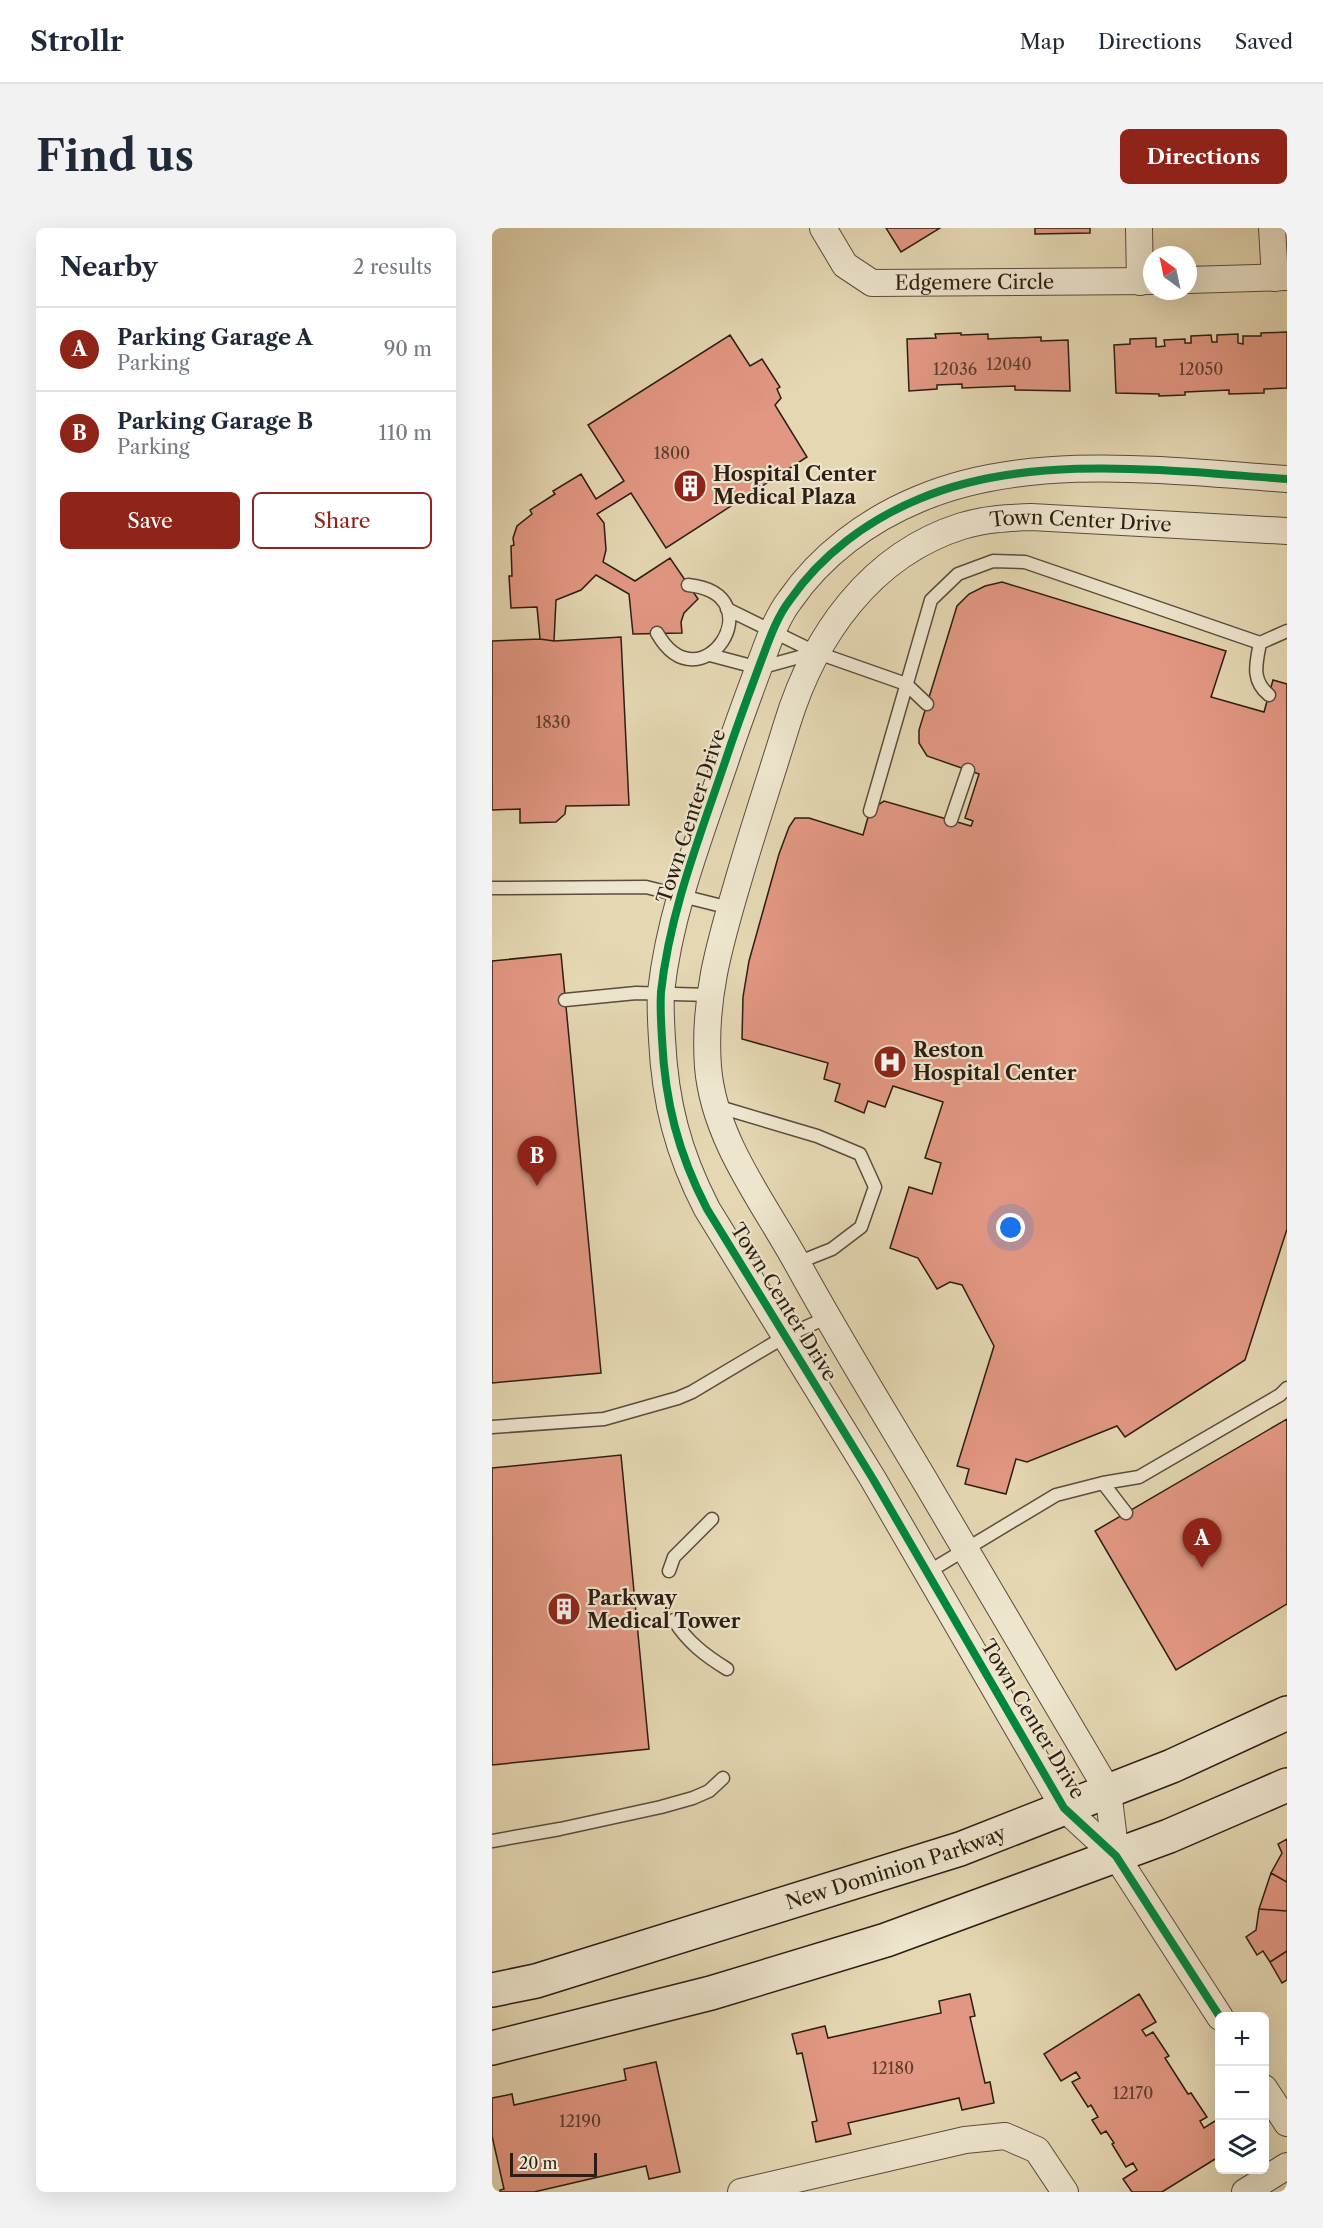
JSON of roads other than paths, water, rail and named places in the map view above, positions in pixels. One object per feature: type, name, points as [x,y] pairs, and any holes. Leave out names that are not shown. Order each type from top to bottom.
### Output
[{"type":"main road","name":"New Dominion Parkway","points":[[492,1990],[536,1981],[671,1937],[960,1849],[1172,1766],[1287,1713]]},
{"type":"main road","points":[[492,2048],[711,1993],[886,1940],[1169,1836],[1287,1785]]},
{"type":"street","name":"Edgemere Circle","points":[[823,228],[845,265],[872,283],[1143,282]]},
{"type":"street","points":[[1140,228],[1143,255]]},
{"type":"street","points":[[1197,280],[1281,278],[1272,228]]},
{"type":"street","name":"Town Center Drive","points":[[1116,1856],[1064,1809],[928,1572],[718,1227],[687,1167],[677,1139],[666,1091],[661,992],[681,894],[748,693],[788,601],[843,543],[886,515],[957,484],[1089,468],[1287,479]]},
{"type":"street","name":"Town Center Drive","points":[[1116,1856],[1108,1791],[826,1318],[738,1160],[716,1106],[709,1070],[707,1027],[711,995],[717,953],[792,706],[815,652],[850,601],[873,576],[900,556],[931,538],[963,526],[996,518],[1030,516],[1287,531]]},
{"type":"street","points":[[1116,1856],[1216,2012]]},
{"type":"street","points":[[1269,2096],[1287,2123]]},
{"type":"street","points":[[741,2192],[965,2140],[1005,2136],[1037,2150],[1065,2192]]},
{"type":"street","points":[[1245,2192],[1287,2166]]},
{"type":"lane","points":[[870,811],[931,600],[958,574],[993,561],[1025,562],[1260,643],[1287,631]]},
{"type":"lane","points":[[657,633],[664,644],[678,655],[697,658],[710,655],[721,646],[730,622],[727,609],[720,598],[710,590],[688,585]]},
{"type":"lane","points":[[727,609],[815,652],[906,684],[927,704]]},
{"type":"lane","points":[[1260,643],[1256,668],[1260,687],[1269,695]]},
{"type":"lane","points":[[710,655],[759,668],[815,652]]},
{"type":"lane","points":[[951,820],[968,770]]},
{"type":"lane","points":[[492,888],[646,887],[730,908]]},
{"type":"lane","points":[[565,999],[661,992],[711,995]]},
{"type":"lane","points":[[716,1106],[817,1136],[860,1154],[875,1186],[861,1227],[832,1249],[797,1263]]},
{"type":"lane","points":[[492,1427],[604,1419],[678,1398],[786,1336],[826,1318]]},
{"type":"lane","points":[[928,1572],[1056,1495],[1139,1477],[1280,1395],[1287,1388]]},
{"type":"lane","points":[[1104,1483],[1126,1513]]},
{"type":"lane","points":[[669,1572],[674,1557],[712,1519]]},
{"type":"lane","points":[[674,1620],[686,1638],[708,1658],[727,1669]]},
{"type":"lane","points":[[492,1841],[661,1807],[709,1791],[723,1778]]},
{"type":"place","name":"Hospital Center Medical Plaza","points":[[690,486]]},
{"type":"place","name":"Reston Hospital Center","points":[[890,1062]]},
{"type":"place","name":"Parking Garage B","points":[[537,1186]]},
{"type":"place","name":"Parking Garage A","points":[[1202,1568]]},
{"type":"place","name":"Parkway Medical Tower","points":[[564,1609]]}]
